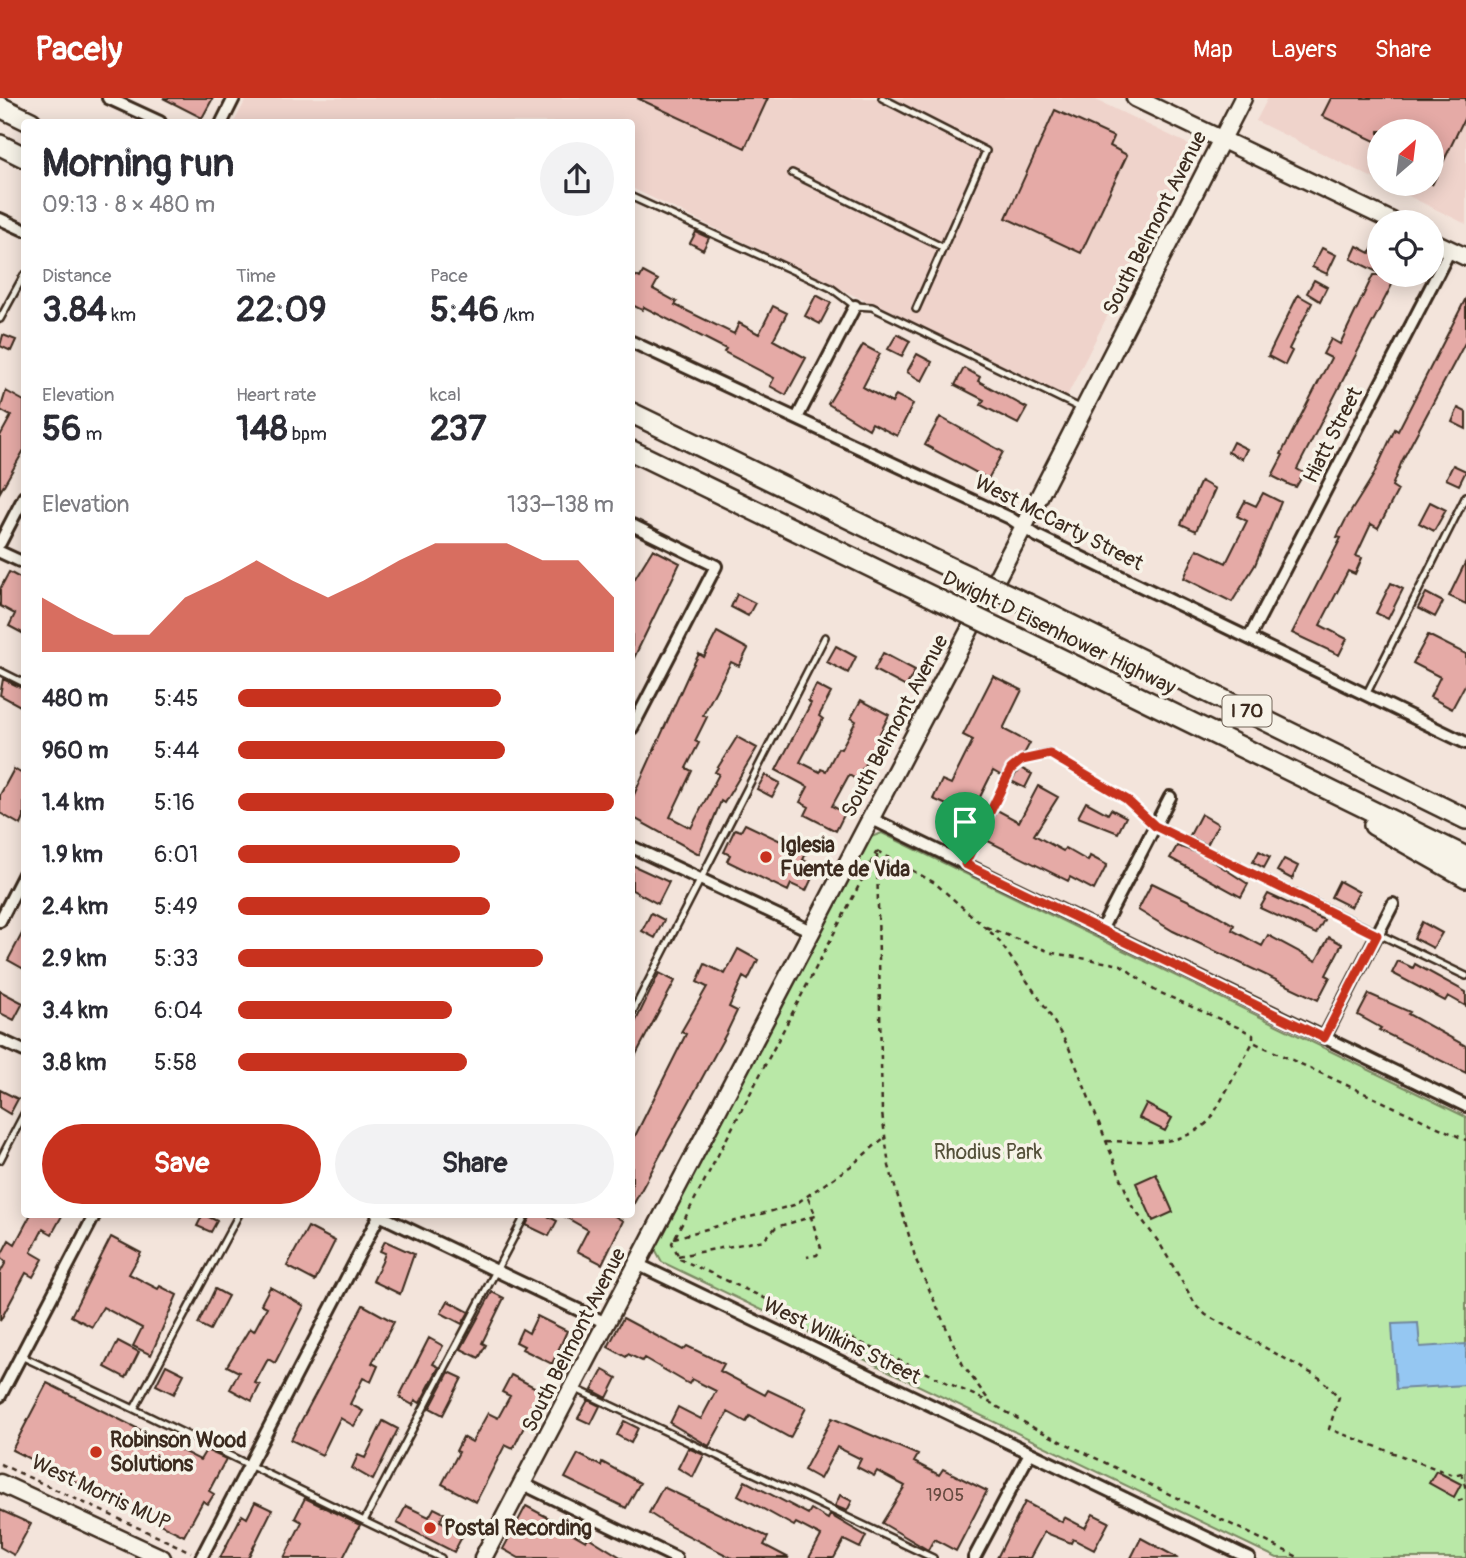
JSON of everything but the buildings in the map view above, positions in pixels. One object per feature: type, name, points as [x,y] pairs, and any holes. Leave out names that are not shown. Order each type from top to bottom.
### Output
[{"type":"highway","points":[[0,107],[25,119]]},
{"type":"highway","points":[[0,145],[21,156]]},
{"type":"highway","name":"Dwight D Eisenhower Highway","points":[[635,414],[1466,819]]},
{"type":"highway","name":"Dwight D Eisenhower Highway","points":[[635,452],[1466,857]]},
{"type":"highway","points":[[1206,730],[1466,877]]},
{"type":"main road","points":[[1135,98],[1369,210]]},
{"type":"main road","name":"South Belmont Avenue","points":[[483,1558],[1023,528],[1244,98]]},
{"type":"main road","points":[[1444,247],[1466,257]]},
{"type":"main road","points":[[0,1483],[162,1558]]},
{"type":"street","points":[[224,119],[234,98]]},
{"type":"street","points":[[114,99],[154,119]]},
{"type":"street","points":[[0,219],[21,229]]},
{"type":"street","name":"Hiatt Street","points":[[1249,638],[1450,250]]},
{"type":"street","points":[[797,418],[855,306]]},
{"type":"street","name":"West McCarty Street","points":[[635,343],[1013,520],[1023,528],[1466,743]]},
{"type":"street","points":[[0,543],[21,503]]},
{"type":"street","points":[[635,526],[716,566],[635,722]]},
{"type":"street","points":[[0,552],[21,562]]},
{"type":"street","points":[[1101,930],[1170,797]]},
{"type":"street","points":[[870,818],[1466,1106]]},
{"type":"street","points":[[635,848],[811,931]]},
{"type":"street","points":[[1,916],[21,879]]},
{"type":"street","points":[[1324,1038],[1393,904]]},
{"type":"street","points":[[0,1040],[21,1050]]},
{"type":"street","points":[[0,1396],[93,1218]]},
{"type":"street","points":[[201,1558],[377,1218]]},
{"type":"street","points":[[385,1218],[606,1323]]},
{"type":"street","name":"West Wilkins Street","points":[[637,1264],[1249,1558]]},
{"type":"street","points":[[974,1558],[1030,1453]]},
{"type":"street","points":[[523,1484],[676,1558]]},
{"type":"lane","points":[[882,98],[986,151],[916,309]]},
{"type":"lane","points":[[792,173],[944,248]]},
{"type":"lane","points":[[635,198],[831,288],[855,306],[872,307],[1083,410]]},
{"type":"lane","points":[[0,319],[21,280]]},
{"type":"lane","points":[[1366,695],[1466,496]]},
{"type":"lane","points":[[635,1007],[825,637]]},
{"type":"lane","points":[[0,671],[21,682]]},
{"type":"lane","points":[[965,864],[1011,769],[1022,760],[1050,754],[1126,799],[1155,826],[1466,976]]},
{"type":"lane","points":[[0,1160],[21,1120]]},
{"type":"lane","points":[[134,1409],[237,1218]]},
{"type":"lane","points":[[364,1521],[524,1218]]},
{"type":"lane","points":[[21,1356],[441,1558]]},
{"type":"lane","points":[[573,1387],[933,1558]]},
{"type":"path","points":[[877,851],[935,883],[997,938],[1057,1028],[1132,1206],[1171,1261],[1197,1307],[1206,1315],[1320,1378],[1339,1397],[1329,1429],[1453,1475],[1464,1472],[1466,1490]]},
{"type":"path","points":[[877,851],[882,1113],[889,1166],[916,1259],[963,1365],[991,1403]]},
{"type":"path","points":[[877,851],[674,1238],[672,1243],[678,1256],[991,1403],[1015,1418],[1300,1558]]},
{"type":"path","points":[[983,926],[1053,953],[1121,965],[1154,990],[1253,1035],[1253,1042],[1211,1119],[1202,1129],[1177,1140],[1106,1142]]},
{"type":"path","points":[[1253,1042],[1466,1140]]},
{"type":"path","points":[[674,1238],[794,1205],[807,1198],[885,1137]]},
{"type":"path","points":[[678,1256],[764,1240],[776,1227],[816,1216],[807,1198]]},
{"type":"path","points":[[807,1257],[817,1255],[821,1248],[811,1217]]},
{"type":"path","name":"West Morris MUP","points":[[0,1464],[189,1551]]},
{"type":"path","points":[[1458,1501],[1466,1498]]},
{"type":"shaded area","points":[[247,98],[1092,98],[1186,143],[1191,150],[1066,398],[635,189],[635,119],[236,119]]},
{"type":"shaded area","points":[[1268,98],[1466,98],[1466,224],[1444,213],[1444,210],[1437,210],[1409,196],[1444,196],[1444,119],[1367,119],[1367,175],[1256,121]]},
{"type":"green space","name":"Rhodius Park","points":[[882,833],[1466,1117],[1466,1558],[1277,1558],[662,1262],[654,1247],[868,838]]},
{"type":"water","points":[[1418,1323],[1420,1347],[1466,1344],[1466,1385],[1396,1389],[1392,1324]]},
{"type":"place","name":"Iglesia Fuente de Vida","points":[[766,857]]},
{"type":"place","name":"Robinson Wood Solutions","points":[[96,1452]]},
{"type":"place","name":"Postal Recording","points":[[430,1528]]},
{"type":"route","points":[[1050,754],[1064,765],[1126,799],[1155,826],[1377,935],[1324,1038],[965,864],[1011,769],[1022,760],[1050,754]]}]
